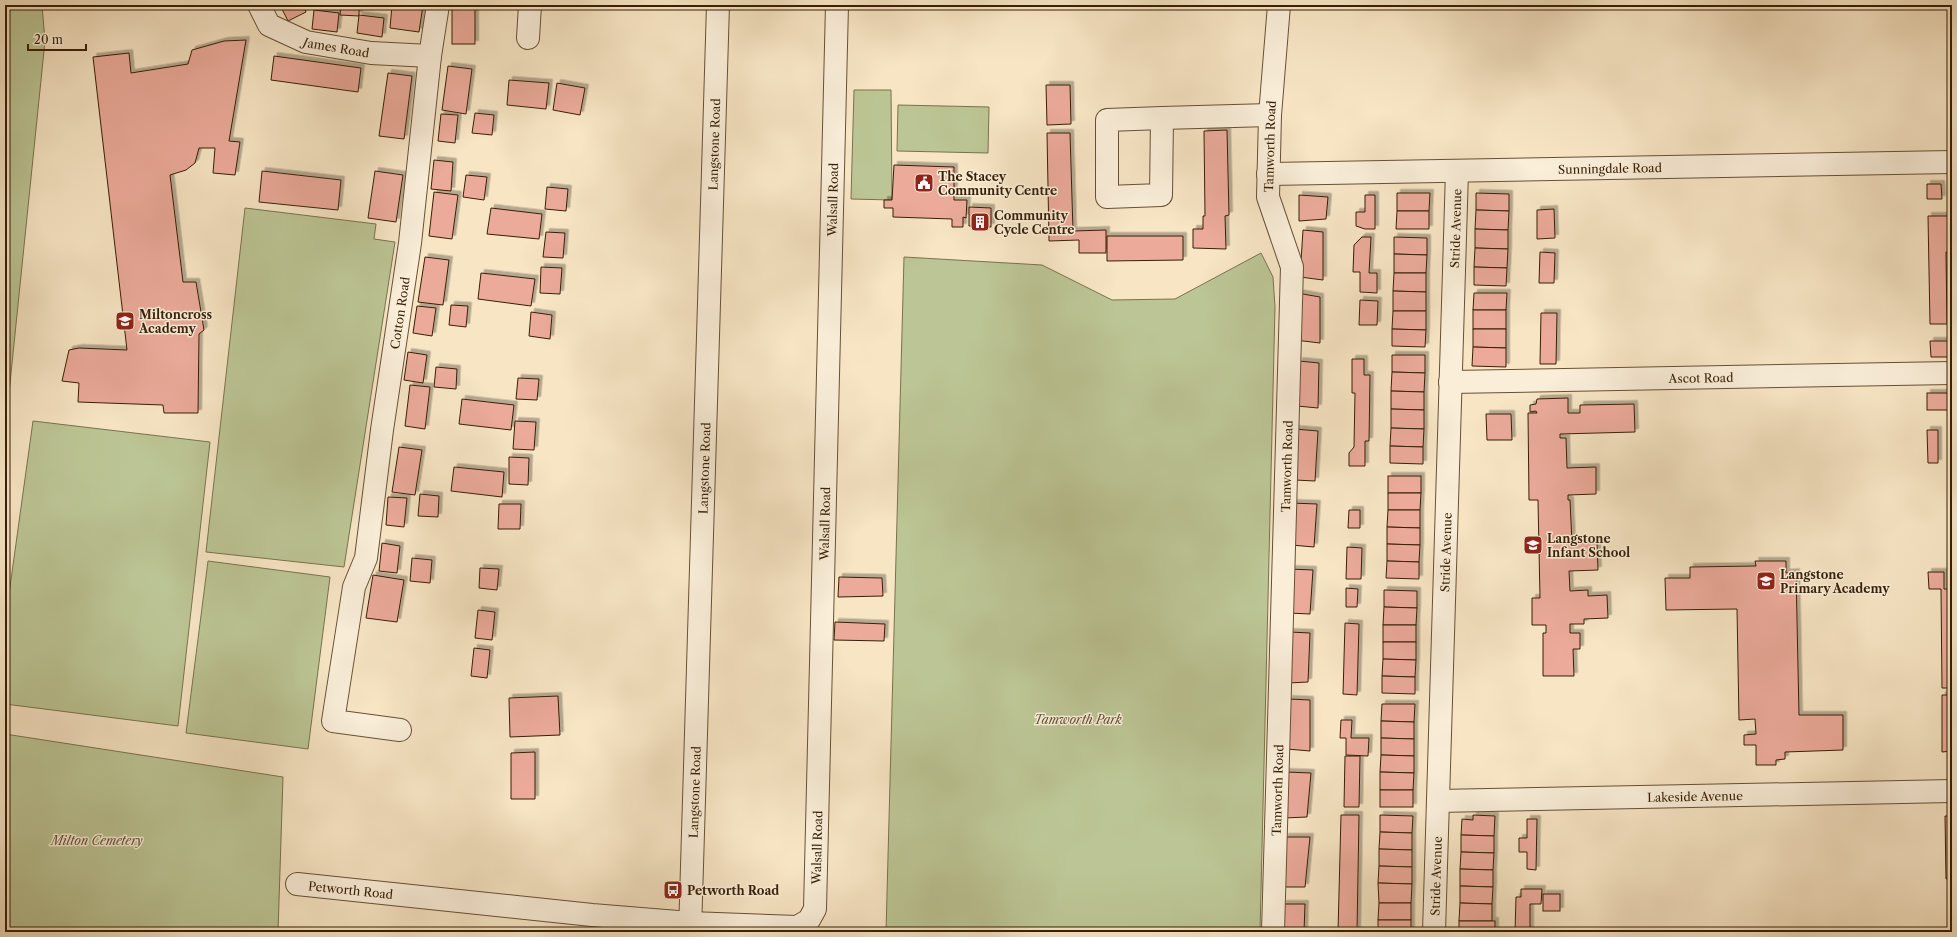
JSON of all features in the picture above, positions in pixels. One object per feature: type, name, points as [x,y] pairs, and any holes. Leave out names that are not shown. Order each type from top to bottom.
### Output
[{"type":"street","name":"James Road","points":[[259,5],[269,25],[306,42],[371,52],[430,56]]},
{"type":"street","name":"Cotton Road","points":[[400,730],[334,721],[348,618],[354,587],[366,558],[382,430],[410,243],[430,56],[438,5]]},
{"type":"street","points":[[528,38],[530,5]]},
{"type":"street","name":"Langstone Road","points":[[690,928],[718,5]]},
{"type":"street","name":"Walsall Road","points":[[690,928],[814,926],[837,5]]},
{"type":"street","name":"Tamworth Road","points":[[1273,932],[1292,267],[1268,197],[1270,115],[1279,5]]},
{"type":"street","points":[[1162,118],[1270,115]]},
{"type":"street","name":"Sunningdale Road","points":[[1268,174],[1457,172],[1952,162]]},
{"type":"street","name":"Stride Avenue","points":[[1434,932],[1457,172]]},
{"type":"street","name":"Ascot Road","points":[[1450,382],[1952,373]]},
{"type":"street","name":"Lakeside Avenue","points":[[1438,801],[1952,791]]},
{"type":"street","name":"Petworth Road","points":[[297,884],[581,914],[690,928]]},
{"type":"green space","points":[[5,5],[42,5],[45,41],[5,432]]},
{"type":"green space","points":[[854,90],[891,90],[892,200],[851,199]]},
{"type":"green space","points":[[898,105],[989,107],[988,153],[897,151]]},
{"type":"green space","points":[[245,208],[376,224],[374,239],[395,242],[344,567],[206,552]]},
{"type":"green space","name":"Tamworth Park","points":[[1261,253],[1273,277],[1275,307],[1260,932],[886,932],[904,257],[1042,265],[1112,300],[1175,299]]},
{"type":"green space","points":[[33,421],[210,442],[178,726],[5,704],[5,623]]},
{"type":"green space","points":[[208,561],[330,577],[308,749],[186,733]]},
{"type":"green space","name":"Milton Cemetery","points":[[5,734],[283,777],[278,932],[5,932]]},
{"type":"building","points":[[280,5],[303,5],[306,12],[288,21]]},
{"type":"building","points":[[341,5],[359,5],[359,16],[340,15]]},
{"type":"building","points":[[392,5],[423,5],[419,32],[390,28]]},
{"type":"building","points":[[452,5],[475,5],[475,44],[452,44]]},
{"type":"building","points":[[314,10],[339,13],[337,32],[312,29]]},
{"type":"building","points":[[359,15],[384,18],[382,37],[357,33]]},
{"type":"building","points":[[246,40],[229,141],[240,142],[235,175],[213,173],[215,148],[199,148],[195,163],[186,170],[170,175],[183,282],[196,282],[204,330],[199,334],[198,413],[164,413],[163,405],[78,402],[79,383],[62,381],[69,350],[79,348],[127,350],[93,57],[129,53],[131,73],[188,64],[192,50],[224,41]]},
{"type":"building","points":[[274,56],[361,68],[358,92],[271,80]]},
{"type":"building","points":[[448,66],[472,69],[466,114],[442,110]]},
{"type":"building","points":[[388,73],[412,76],[404,139],[379,136]]},
{"type":"building","points":[[509,80],[549,83],[546,109],[507,105]]},
{"type":"building","points":[[557,83],[585,88],[580,115],[553,110]]},
{"type":"building","points":[[1046,85],[1070,85],[1071,124],[1047,125]]},
{"type":"building","points":[[475,113],[494,115],[492,135],[472,133]]},
{"type":"building","points":[[441,114],[458,115],[455,143],[438,141]]},
{"type":"building","points":[[1227,130],[1229,215],[1225,216],[1226,249],[1193,248],[1193,229],[1203,229],[1203,216],[1205,216],[1204,131]]},
{"type":"building","points":[[1047,133],[1070,133],[1073,231],[1106,230],[1106,253],[1079,253],[1079,240],[1049,241]]},
{"type":"building","points":[[434,160],[453,162],[451,191],[431,189]]},
{"type":"building","name":"The Stacey Community Centre","points":[[894,165],[954,167],[954,200],[967,200],[966,218],[963,217],[963,227],[952,227],[952,219],[893,217],[893,208],[884,208],[884,200],[892,200]]},
{"type":"building","points":[[262,171],[341,180],[338,210],[259,202]]},
{"type":"building","points":[[375,171],[403,175],[396,222],[368,218]]},
{"type":"building","points":[[466,175],[487,177],[484,200],[463,197]]},
{"type":"building","points":[[1927,184],[1941,184],[1942,199],[1927,199]]},
{"type":"building","points":[[547,187],[568,189],[566,211],[545,209]]},
{"type":"building","points":[[434,192],[458,195],[452,239],[429,236]]},
{"type":"building","points":[[1397,193],[1430,193],[1429,211],[1397,211]]},
{"type":"building","points":[[1476,193],[1509,194],[1509,211],[1476,210]]},
{"type":"building","points":[[1299,195],[1328,197],[1326,219],[1299,221]]},
{"type":"building","points":[[1365,195],[1375,195],[1375,229],[1365,229],[1356,226],[1356,212],[1365,212]]},
{"type":"building","name":"Community Cycle Centre","points":[[969,207],[991,208],[991,227],[969,226]]},
{"type":"building","points":[[491,208],[542,214],[539,239],[487,234]]},
{"type":"building","points":[[1554,209],[1555,238],[1537,239],[1537,210]]},
{"type":"building","points":[[1476,210],[1509,211],[1508,230],[1475,229]]},
{"type":"building","points":[[1397,211],[1429,211],[1429,229],[1396,229]]},
{"type":"building","points":[[1928,216],[1948,216],[1948,252],[1946,252],[1947,324],[1930,324]]},
{"type":"building","points":[[1475,229],[1508,230],[1508,249],[1475,248]]},
{"type":"building","points":[[1303,230],[1323,232],[1323,280],[1300,277]]},
{"type":"building","points":[[546,232],[565,233],[563,258],[543,257]]},
{"type":"building","points":[[1107,236],[1183,236],[1183,260],[1107,261]]},
{"type":"building","points":[[1362,237],[1371,237],[1369,273],[1377,273],[1377,293],[1360,292],[1360,272],[1353,272],[1354,245]]},
{"type":"building","points":[[1394,237],[1427,238],[1427,255],[1394,254]]},
{"type":"building","points":[[1475,248],[1508,249],[1507,268],[1474,267]]},
{"type":"building","points":[[1540,252],[1555,253],[1554,283],[1539,283]]},
{"type":"building","points":[[1394,254],[1427,255],[1426,273],[1394,273]]},
{"type":"building","points":[[425,257],[449,260],[443,305],[418,302]]},
{"type":"building","points":[[541,267],[562,268],[560,294],[540,293]]},
{"type":"building","points":[[1474,267],[1507,268],[1506,286],[1474,285]]},
{"type":"building","points":[[481,273],[535,279],[531,306],[478,299]]},
{"type":"building","points":[[1394,273],[1426,273],[1426,292],[1393,291]]},
{"type":"building","points":[[1393,291],[1426,292],[1426,311],[1393,311]]},
{"type":"building","points":[[1297,293],[1320,297],[1320,343],[1295,340]]},
{"type":"building","points":[[1474,293],[1507,293],[1506,310],[1473,310]]},
{"type":"building","points":[[1360,300],[1378,301],[1377,325],[1359,325]]},
{"type":"building","points":[[451,305],[468,306],[466,327],[449,325]]},
{"type":"building","points":[[417,306],[436,308],[432,336],[413,333]]},
{"type":"building","points":[[1473,310],[1506,310],[1506,329],[1473,329]]},
{"type":"building","points":[[1393,311],[1426,311],[1426,330],[1392,329]]},
{"type":"building","points":[[531,312],[552,315],[550,339],[529,336]]},
{"type":"building","points":[[1541,313],[1557,313],[1556,364],[1540,364]]},
{"type":"building","points":[[1392,329],[1426,330],[1425,347],[1392,346]]},
{"type":"building","points":[[1473,329],[1506,329],[1506,348],[1473,347]]},
{"type":"building","points":[[1930,341],[1948,341],[1948,357],[1931,357]]},
{"type":"building","points":[[1473,347],[1506,348],[1506,367],[1472,366]]},
{"type":"building","points":[[408,352],[427,355],[423,383],[404,380]]},
{"type":"building","points":[[1392,355],[1425,355],[1425,373],[1392,372]]},
{"type":"building","points":[[1352,359],[1364,359],[1364,375],[1370,375],[1369,441],[1365,441],[1365,466],[1349,466],[1349,453],[1354,447],[1355,393],[1352,393]]},
{"type":"building","points":[[1299,361],[1319,363],[1318,408],[1297,406]]},
{"type":"building","points":[[436,367],[457,369],[456,389],[434,387]]},
{"type":"building","points":[[1392,372],[1425,373],[1424,392],[1391,391]]},
{"type":"building","points":[[518,378],[539,379],[537,400],[516,399]]},
{"type":"building","points":[[410,385],[430,387],[425,429],[405,426]]},
{"type":"building","points":[[1391,391],[1424,392],[1424,410],[1391,409]]},
{"type":"building","points":[[1927,393],[1948,393],[1948,410],[1927,410]]},
{"type":"building","points":[[1568,398],[1568,413],[1580,413],[1580,405],[1634,404],[1635,432],[1560,434],[1560,438],[1566,438],[1567,468],[1596,467],[1596,494],[1568,495],[1568,500],[1570,500],[1572,543],[1597,543],[1598,570],[1569,571],[1570,591],[1588,590],[1588,596],[1607,595],[1608,618],[1584,619],[1584,624],[1570,624],[1570,633],[1580,633],[1580,649],[1573,649],[1574,676],[1543,676],[1543,633],[1546,633],[1546,625],[1532,625],[1532,598],[1540,598],[1538,500],[1529,500],[1528,413],[1537,413],[1536,411],[1530,412],[1530,405],[1536,404],[1537,399]]},
{"type":"building","points":[[462,399],[514,405],[511,430],[459,424]]},
{"type":"building","points":[[1391,409],[1424,410],[1424,429],[1391,428]]},
{"type":"building","points":[[1486,414],[1511,414],[1512,440],[1487,440]]},
{"type":"building","points":[[515,421],[536,422],[534,450],[513,449]]},
{"type":"building","points":[[1391,428],[1424,429],[1423,447],[1390,446]]},
{"type":"building","points":[[1295,429],[1318,431],[1315,481],[1295,480]]},
{"type":"building","points":[[1927,430],[1938,430],[1938,463],[1928,463]]},
{"type":"building","points":[[1390,446],[1423,447],[1423,464],[1390,463]]},
{"type":"building","points":[[399,447],[422,450],[415,495],[392,492]]},
{"type":"building","points":[[509,457],[529,458],[528,485],[509,484]]},
{"type":"building","points":[[454,467],[504,472],[502,497],[451,491]]},
{"type":"building","points":[[1388,476],[1421,476],[1421,493],[1388,493]]},
{"type":"building","points":[[1388,493],[1421,493],[1420,510],[1388,510]]},
{"type":"building","points":[[420,494],[439,496],[438,517],[418,516]]},
{"type":"building","points":[[388,497],[407,498],[404,527],[386,525]]},
{"type":"building","points":[[1291,503],[1317,504],[1314,547],[1291,545]]},
{"type":"building","points":[[499,504],[521,504],[520,529],[498,529]]},
{"type":"building","points":[[1349,510],[1360,510],[1360,528],[1348,528]]},
{"type":"building","points":[[1388,510],[1420,510],[1420,528],[1387,527]]},
{"type":"building","points":[[1387,527],[1420,528],[1420,545],[1387,544]]},
{"type":"building","points":[[382,543],[400,546],[397,573],[379,571]]},
{"type":"building","points":[[1387,544],[1420,545],[1419,562],[1387,561]]},
{"type":"building","points":[[1347,547],[1362,548],[1361,579],[1346,579]]},
{"type":"building","points":[[412,558],[432,560],[430,583],[410,581]]},
{"type":"building","points":[[1387,561],[1419,562],[1419,579],[1386,578]]},
{"type":"building","points":[[1755,561],[1786,561],[1786,573],[1796,572],[1799,715],[1843,715],[1843,750],[1785,752],[1785,759],[1776,760],[1776,765],[1756,765],[1756,745],[1744,745],[1744,735],[1756,734],[1755,719],[1739,720],[1737,609],[1666,610],[1665,578],[1690,578],[1690,567],[1756,566]]},
{"type":"building","points":[[480,568],[499,569],[497,590],[479,588]]},
{"type":"building","points":[[1289,569],[1313,570],[1310,614],[1288,613]]},
{"type":"building","points":[[1928,572],[1944,572],[1944,589],[1952,589],[1952,688],[1942,688],[1941,589],[1929,589]]},
{"type":"building","points":[[373,575],[404,580],[397,622],[366,618]]},
{"type":"building","points":[[839,577],[882,578],[883,596],[838,597]]},
{"type":"building","points":[[1346,588],[1358,589],[1357,607],[1346,607]]},
{"type":"building","points":[[1384,590],[1417,591],[1417,608],[1384,607]]},
{"type":"building","points":[[1384,607],[1417,608],[1416,625],[1383,625]]},
{"type":"building","points":[[478,610],[495,612],[492,640],[475,638]]},
{"type":"building","points":[[835,622],[885,624],[884,641],[834,640]]},
{"type":"building","points":[[1345,623],[1359,624],[1357,695],[1343,694]]},
{"type":"building","points":[[1383,625],[1416,625],[1416,642],[1383,642]]},
{"type":"building","points":[[1290,632],[1310,633],[1308,682],[1288,683]]},
{"type":"building","points":[[1383,642],[1416,642],[1416,660],[1383,659]]},
{"type":"building","points":[[474,648],[490,650],[487,678],[471,676]]},
{"type":"building","points":[[1383,659],[1416,660],[1415,677],[1382,676]]},
{"type":"building","points":[[1382,676],[1415,677],[1415,694],[1382,693]]},
{"type":"building","points":[[1942,695],[1952,695],[1952,751],[1942,752]]},
{"type":"building","points":[[558,696],[560,735],[510,737],[509,698]]},
{"type":"building","points":[[1289,699],[1310,700],[1310,751],[1287,749]]},
{"type":"building","points":[[1382,704],[1415,704],[1414,722],[1381,721]]},
{"type":"building","points":[[1341,720],[1352,720],[1351,738],[1369,738],[1368,756],[1346,755],[1346,738],[1340,738]]},
{"type":"building","points":[[1381,721],[1414,722],[1414,739],[1381,738]]},
{"type":"building","points":[[1381,738],[1414,739],[1414,756],[1381,755]]},
{"type":"building","points":[[535,752],[535,799],[511,799],[511,753]]},
{"type":"building","points":[[1381,755],[1414,756],[1414,773],[1380,772]]},
{"type":"building","points":[[1345,756],[1360,756],[1359,807],[1344,807]]},
{"type":"building","points":[[1286,772],[1311,773],[1307,817],[1284,818]]},
{"type":"building","points":[[1380,772],[1414,773],[1413,790],[1380,790]]},
{"type":"building","points":[[1380,790],[1413,790],[1413,807],[1380,807]]},
{"type":"building","points":[[1341,815],[1359,815],[1357,932],[1338,932]]},
{"type":"building","points":[[1380,815],[1413,816],[1412,833],[1380,832]]},
{"type":"building","points":[[1473,815],[1495,816],[1494,836],[1461,835],[1462,819],[1473,820]]},
{"type":"building","points":[[1945,816],[1952,816],[1952,879],[1946,879]]},
{"type":"building","points":[[1527,819],[1537,819],[1536,870],[1527,869],[1527,852],[1519,852],[1519,838],[1527,838]]},
{"type":"building","points":[[1380,832],[1412,833],[1412,850],[1379,849]]},
{"type":"building","points":[[1461,835],[1494,836],[1494,853],[1461,852]]},
{"type":"building","points":[[1285,837],[1310,837],[1305,887],[1281,887]]},
{"type":"building","points":[[1379,849],[1412,850],[1412,867],[1379,866]]},
{"type":"building","points":[[1461,852],[1494,853],[1493,870],[1460,869]]},
{"type":"building","points":[[1379,866],[1412,867],[1412,884],[1378,883]]},
{"type":"building","points":[[1460,869],[1493,870],[1493,887],[1460,886]]},
{"type":"building","points":[[1378,883],[1412,884],[1411,903],[1379,903]]},
{"type":"building","points":[[1460,886],[1493,887],[1492,904],[1460,903]]},
{"type":"building","points":[[1521,889],[1542,889],[1541,904],[1530,904],[1530,932],[1515,932],[1516,897],[1521,897]]},
{"type":"building","points":[[1543,894],[1560,894],[1560,911],[1543,911]]},
{"type":"building","points":[[1379,903],[1411,903],[1411,920],[1378,920]]},
{"type":"building","points":[[1460,903],[1492,904],[1492,921],[1459,921]]},
{"type":"building","points":[[1283,904],[1305,904],[1304,932],[1281,932]]},
{"type":"building","points":[[1948,913],[1952,913],[1952,932],[1948,932]]},
{"type":"building","points":[[1378,920],[1411,920],[1411,932],[1378,932]]},
{"type":"building","points":[[1459,921],[1495,921],[1495,932],[1459,932]]},
{"type":"place","name":"The Stacey Community Centre","points":[[924,183]]},
{"type":"place","name":"Community Cycle Centre","points":[[980,222]]},
{"type":"place","name":"Miltoncross Academy","points":[[125,321]]},
{"type":"place","name":"Langstone Infant School","points":[[1533,545]]},
{"type":"place","name":"Langstone Primary Academy","points":[[1766,581]]},
{"type":"place","name":"Petworth Road","points":[[673,890]]}]
